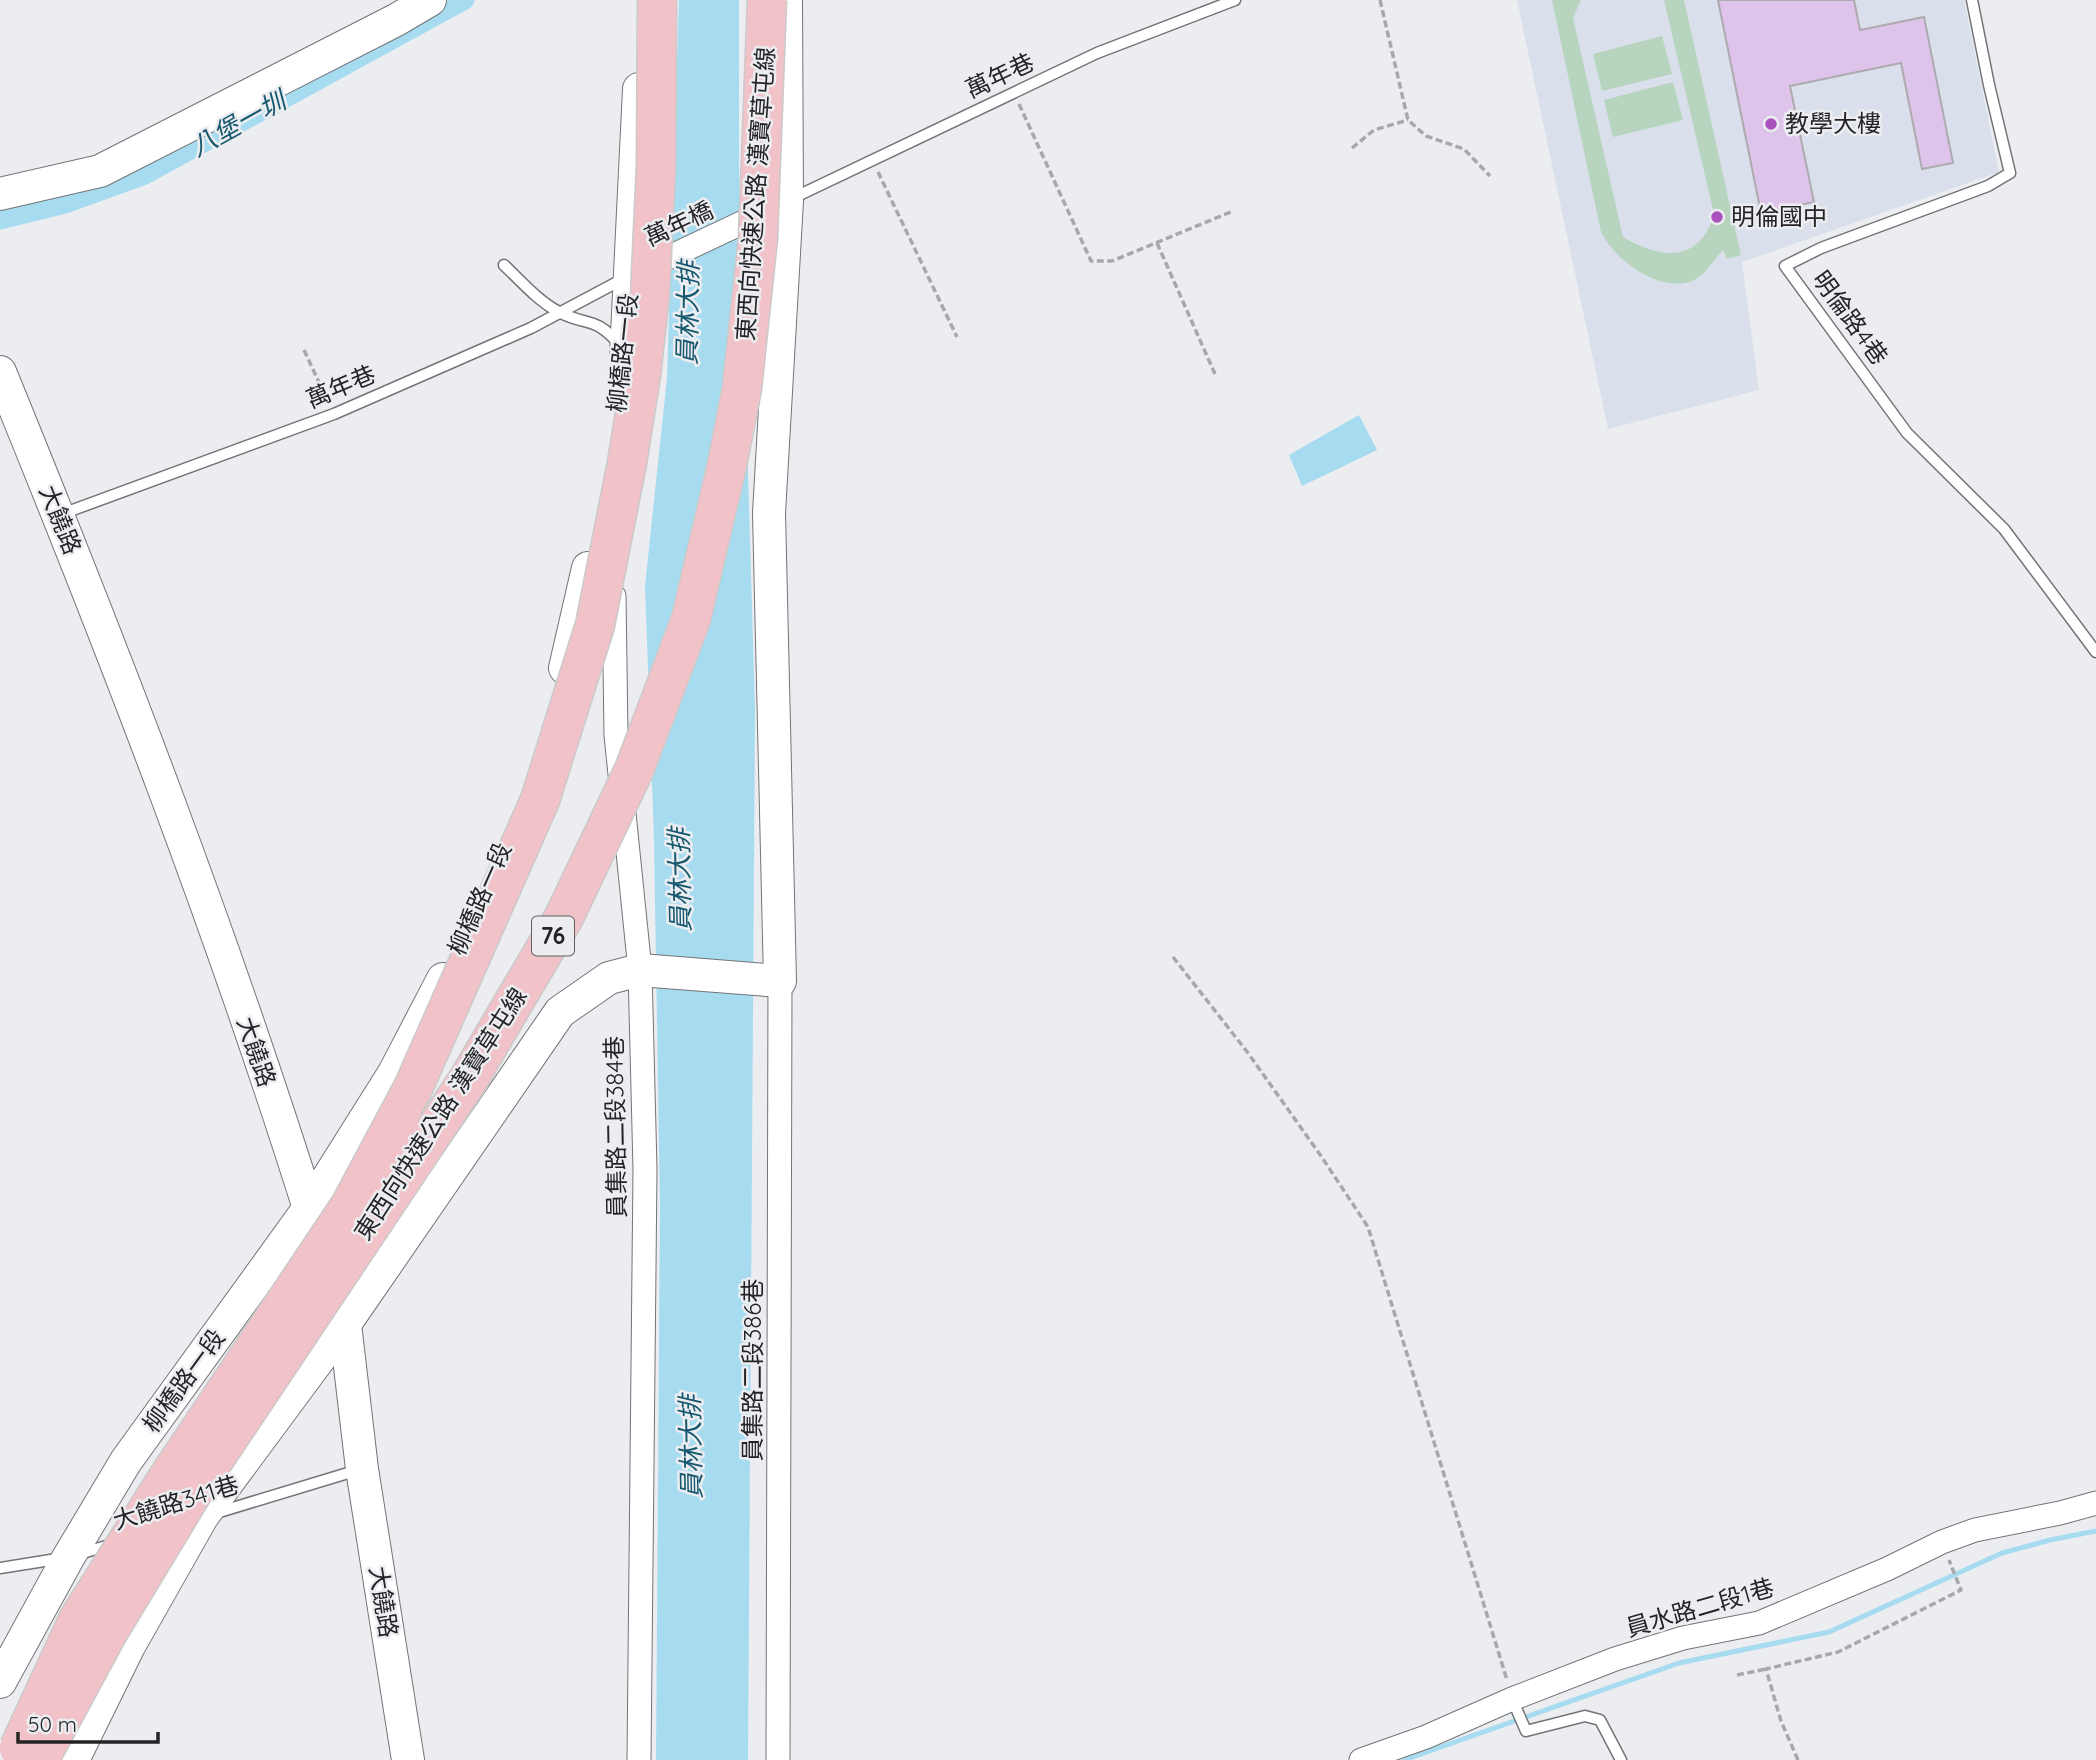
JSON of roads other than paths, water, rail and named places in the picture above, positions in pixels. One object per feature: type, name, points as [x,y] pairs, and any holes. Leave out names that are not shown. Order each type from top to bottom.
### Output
[{"type":"highway","name":"東西向快速公路 漢寶草屯線","points":[[13,1760],[78,1620],[169,1476],[350,1206],[413,1087],[540,800],[595,625],[627,463],[641,375],[650,294],[656,167],[657,0]]},
{"type":"highway","name":"東西向快速公路 漢寶草屯線","points":[[40,1760],[107,1634],[197,1485],[468,1080],[564,917],[634,770],[691,619],[742,388],[758,237],[767,0]]},
{"type":"main road","points":[[0,194],[100,171],[396,20],[430,0]]},
{"type":"main road","name":"柳橋路一段","points":[[0,1682],[68,1558],[127,1461],[309,1208],[394,1073],[471,925],[501,858],[557,701],[605,496],[626,353],[640,0]]},
{"type":"main road","points":[[73,1760],[129,1646],[202,1517],[345,1324],[560,1012],[609,978],[640,970],[780,981],[769,513],[787,201],[786,0]]},
{"type":"main road","name":"大饒路","points":[[0,372],[59,515],[199,882],[309,1208],[345,1324],[362,1469],[408,1760]]},
{"type":"street","name":"萬年橋","points":[[631,275],[787,201]]},
{"type":"street","name":"員集路二段384巷","points":[[605,496],[614,550],[616,735],[640,970],[645,1169],[639,1760]]},
{"type":"street","name":"員集路二段386巷","points":[[778,1760],[780,981]]},
{"type":"street","name":"員水路二段1巷","points":[[1361,1760],[1426,1737],[1512,1699],[1615,1659],[1683,1637],[1759,1623],[1975,1530],[2096,1503]]},
{"type":"lane","name":"萬年巷","points":[[787,201],[1097,53],[1235,0]]},
{"type":"lane","name":"明倫路4巷","points":[[1972,0],[2010,173],[1988,186],[1821,248],[1785,266],[1908,433],[2004,529],[2096,652]]},
{"type":"lane","points":[[505,265],[541,301],[560,313],[596,323],[607,330],[626,353]]},
{"type":"lane","name":"萬年巷","points":[[59,515],[334,414],[531,328],[631,275]]},
{"type":"lane","name":"大饒路341巷","points":[[153,1532],[362,1469]]},
{"type":"lane","name":"大饒路341巷","points":[[0,1568],[68,1558],[141,1535]]},
{"type":"lane","points":[[1512,1699],[1526,1731],[1585,1716],[1600,1720],[1622,1760]]},
{"type":"water","name":"員林大排","points":[[679,0],[739,0],[739,166],[755,709],[748,1760],[656,1760],[660,1204],[654,839],[645,586],[667,378]]},
{"type":"water","points":[[1359,415],[1377,450],[1302,486],[1289,455]]},
{"type":"waterway","name":"八堡一圳","points":[[0,220],[65,204],[145,175],[465,0]]},
{"type":"waterway","points":[[1404,1760],[1679,1663],[1829,1632],[2002,1553],[2096,1531]]},
{"type":"place","name":"教學大樓","points":[[1771,124]]},
{"type":"place","name":"明倫國中","points":[[1717,217]]}]
